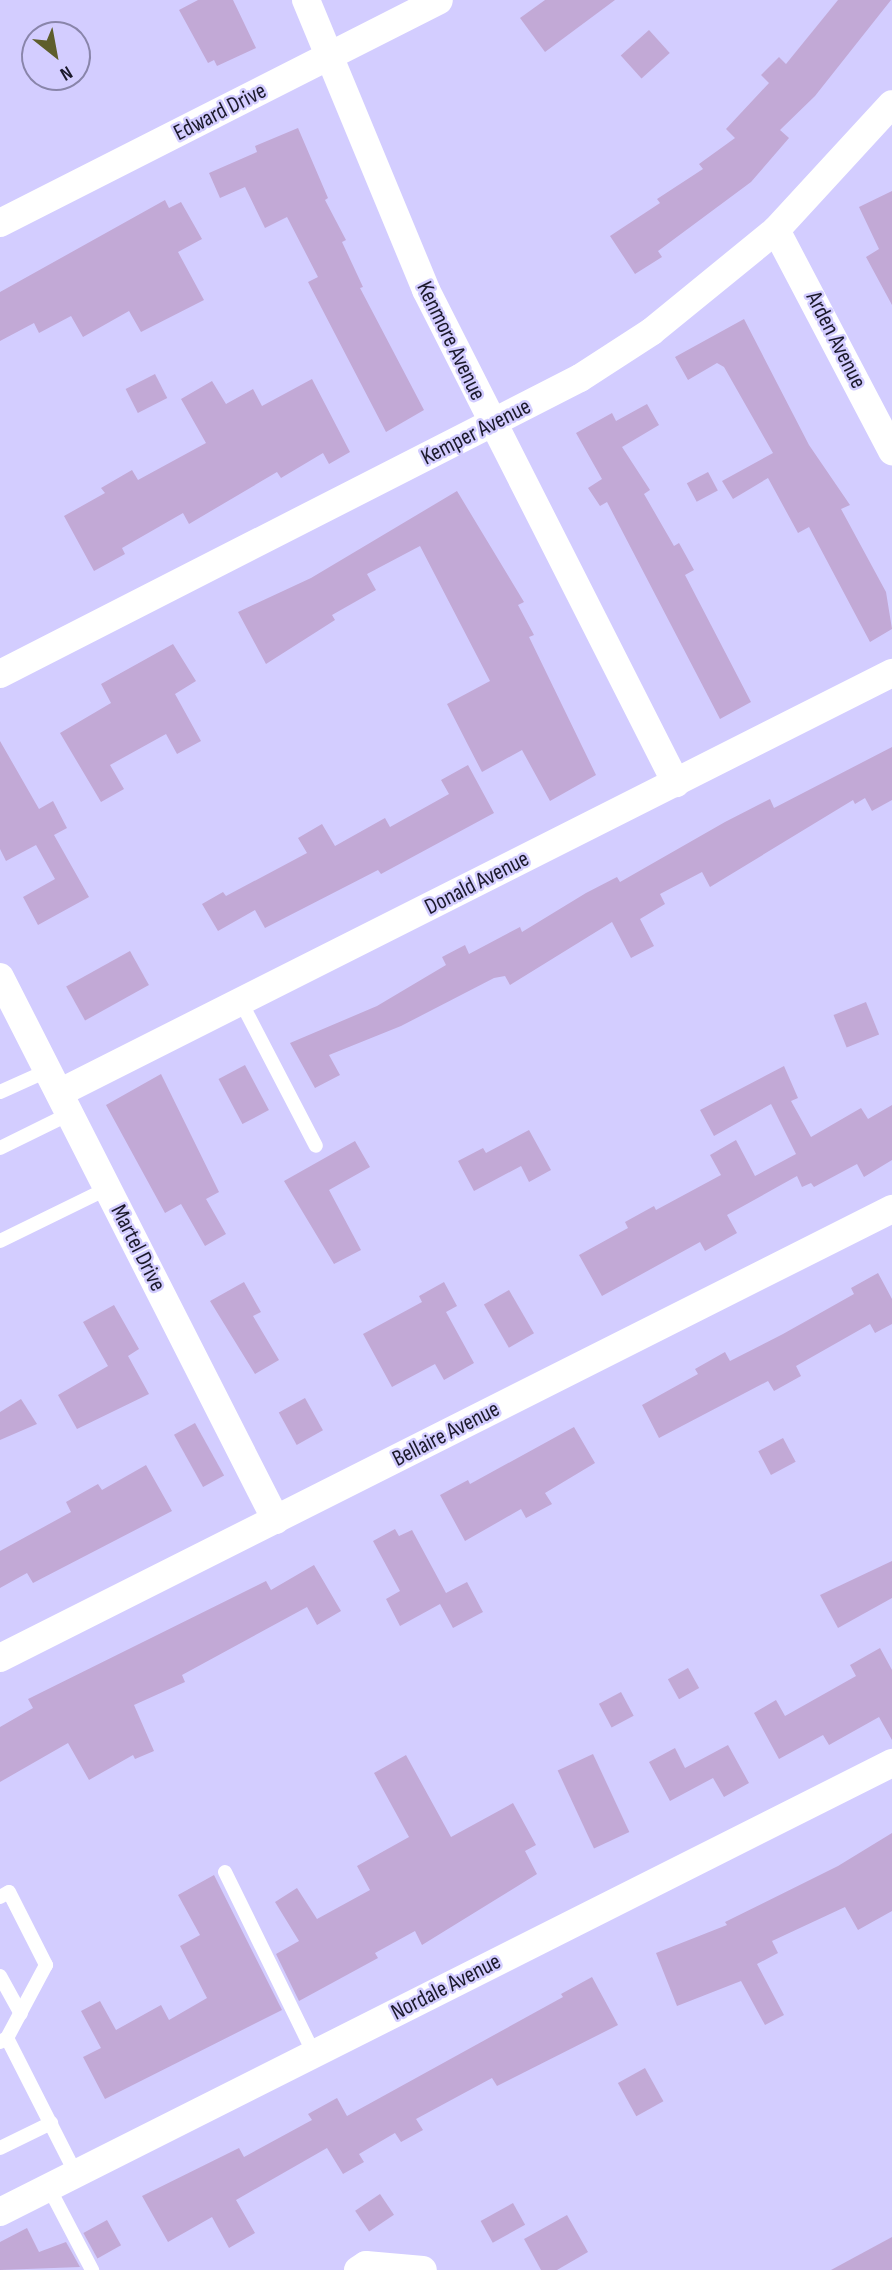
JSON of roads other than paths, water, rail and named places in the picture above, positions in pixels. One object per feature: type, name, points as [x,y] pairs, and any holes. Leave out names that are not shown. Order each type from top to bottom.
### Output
[{"type":"street","name":"Kenmore Avenue","points":[[306,0],[426,290],[492,425],[676,783]]},
{"type":"street","name":"Edward Drive","points":[[0,223],[439,0]]},
{"type":"street","name":"Kemper Avenue","points":[[0,674],[580,378],[651,332],[776,230],[892,104]]},
{"type":"street","name":"Arden Avenue","points":[[776,230],[892,452]]},
{"type":"street","name":"Donald Avenue","points":[[60,1092],[892,674]]},
{"type":"street","name":"Martel Drive","points":[[0,977],[276,1520]]},
{"type":"street","name":"Bellaire Avenue","points":[[0,1658],[892,1209]]},
{"type":"street","name":"Nordale Avenue","points":[[0,2212],[892,1762]]},
{"type":"street","points":[[358,2270],[366,2265],[423,2270]]},
{"type":"lane","points":[[241,1002],[316,1146]]},
{"type":"lane","points":[[0,1092],[60,1092]]},
{"type":"lane","points":[[0,1148],[60,1092]]},
{"type":"lane","points":[[0,1241],[108,1188]]},
{"type":"lane","points":[[225,1872],[314,2054]]},
{"type":"lane","points":[[0,1897],[9,1892],[46,1965],[21,2014],[4,2040],[51,2123],[76,2174]]},
{"type":"lane","points":[[2,1982],[21,2014]]},
{"type":"lane","points":[[0,2148],[51,2123]]},
{"type":"lane","points":[[49,2188],[92,2270]]}]
